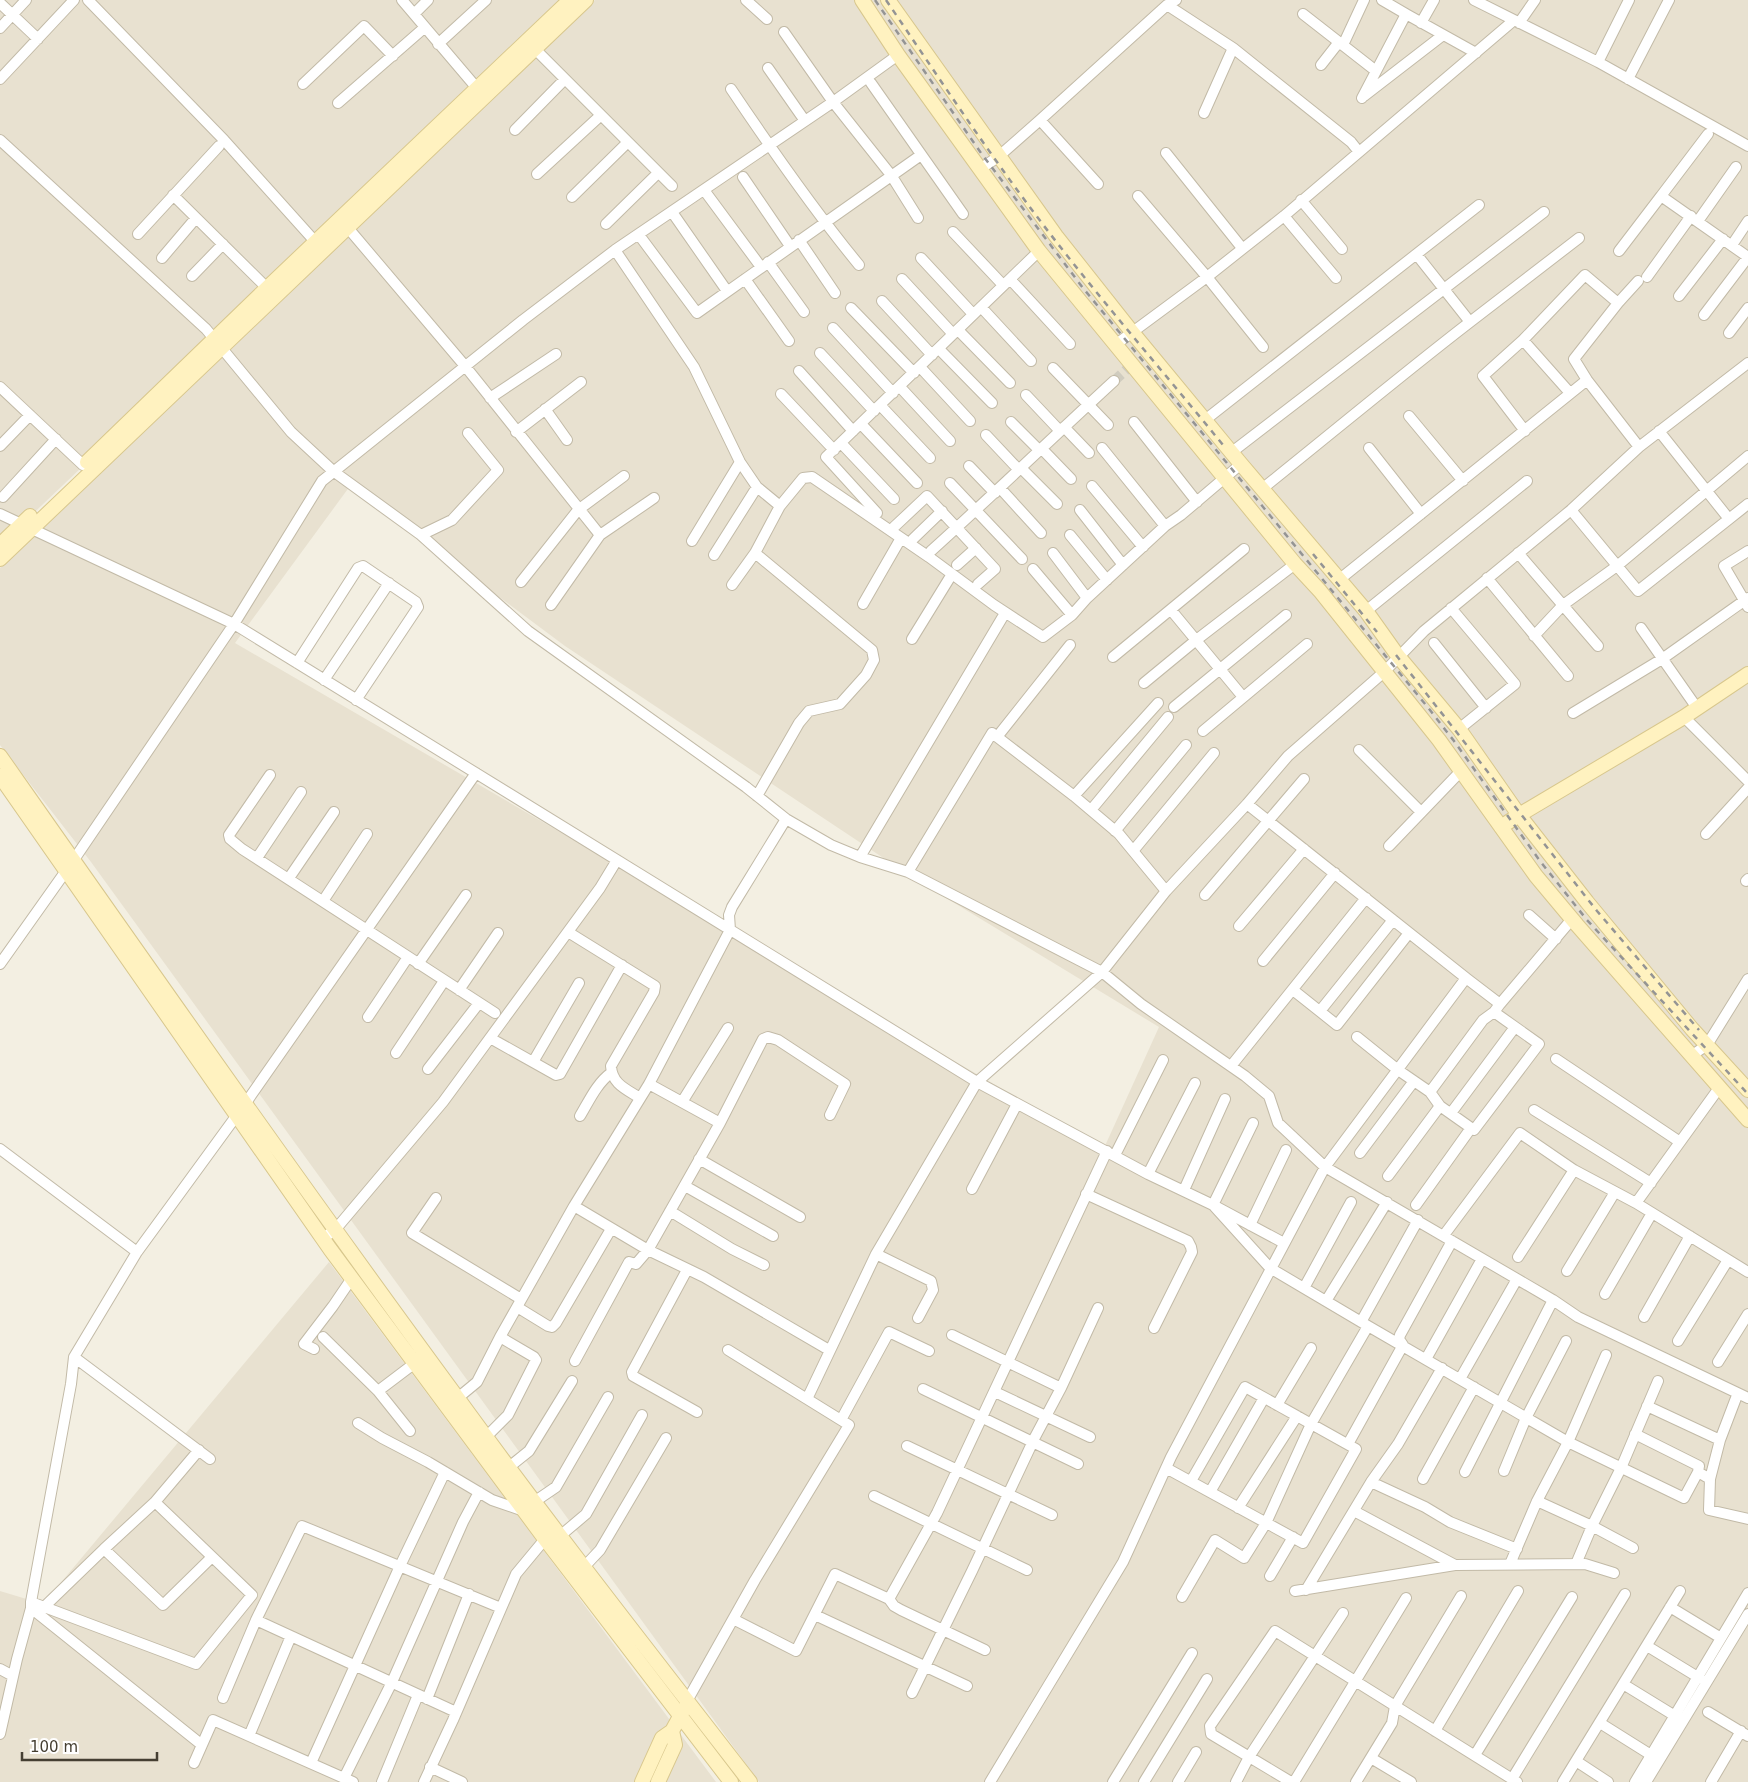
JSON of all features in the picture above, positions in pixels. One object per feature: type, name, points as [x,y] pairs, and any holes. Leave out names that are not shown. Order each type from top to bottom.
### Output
[{"type":"street","points":[[0,28],[26,0]]},
{"type":"street","points":[[0,79],[74,0]]},
{"type":"street","points":[[88,0],[224,140],[320,247]]},
{"type":"street","points":[[402,0],[424,28],[481,92]]},
{"type":"street","points":[[414,14],[428,0]]},
{"type":"street","points":[[438,44],[486,0]]},
{"type":"street","points":[[0,559],[26,527],[83,465],[218,343],[267,288],[348,228],[570,0]]},
{"type":"street","points":[[0,545],[26,527],[481,92],[535,48],[586,0]]},
{"type":"street","points":[[746,0],[767,19]]},
{"type":"street","points":[[862,0],[898,55],[1039,251],[1116,345],[1129,367],[1295,564],[1320,591],[1461,771],[1536,876],[1748,1120]]},
{"type":"street","points":[[888,0],[1056,236],[1241,464],[1366,611],[1398,656],[1459,729],[1519,815],[1587,902],[1692,1030],[1748,1090]]},
{"type":"street","points":[[1321,65],[1341,44],[1364,0]]},
{"type":"street","points":[[1382,0],[1476,53]]},
{"type":"street","points":[[1421,22],[1434,0]]},
{"type":"street","points":[[1474,0],[1598,62],[1748,146]]},
{"type":"street","points":[[1116,345],[1284,216],[1476,53],[1516,22],[1535,0]]},
{"type":"street","points":[[1598,62],[1629,0]]},
{"type":"street","points":[[1628,78],[1669,0]]},
{"type":"street","points":[[980,169],[998,157],[1172,2],[1351,142],[1359,152]]},
{"type":"street","points":[[0,3],[38,39]]},
{"type":"street","points":[[1303,14],[1376,71]]},
{"type":"street","points":[[1406,14],[1362,98],[1443,35]]},
{"type":"street","points":[[304,84],[364,26],[393,56]]},
{"type":"street","points":[[338,103],[424,28]]},
{"type":"street","points":[[784,32],[833,102],[891,176],[918,218]]},
{"type":"street","points":[[535,48],[600,116],[672,186]]},
{"type":"street","points":[[1204,113],[1233,48]]},
{"type":"street","points":[[0,964],[70,866],[234,624],[322,481],[465,366],[615,250],[833,102],[898,55]]},
{"type":"street","points":[[768,68],[805,121]]},
{"type":"street","points":[[515,130],[565,79]]},
{"type":"street","points":[[871,83],[963,214]]},
{"type":"street","points":[[731,89],[769,146],[824,222],[859,265]]},
{"type":"street","points":[[537,174],[600,116]]},
{"type":"street","points":[[1040,120],[1098,184]]},
{"type":"street","points":[[1619,251],[1708,134]]},
{"type":"street","points":[[0,140],[218,343],[286,426],[333,471],[421,534],[528,631],[757,796],[786,819],[831,845],[860,857],[908,872],[1102,972],[1141,1004],[1231,1066],[1269,1096],[1278,1123],[1325,1167],[1553,1300],[1578,1317],[1748,1398]]},
{"type":"street","points":[[572,197],[628,142]]},
{"type":"street","points":[[138,234],[219,146]]},
{"type":"street","points":[[1166,153],[1242,248]]},
{"type":"street","points":[[639,235],[697,313],[921,155]]},
{"type":"street","points":[[1638,447],[1587,380],[1574,359],[1618,303],[1642,279],[1695,218],[1736,167]]},
{"type":"street","points":[[606,224],[658,173]]},
{"type":"street","points":[[742,177],[835,293]]},
{"type":"street","points":[[704,190],[804,312]]},
{"type":"street","points":[[173,195],[267,288]]},
{"type":"street","points":[[1138,196],[1207,276],[1263,347]]},
{"type":"street","points":[[1661,196],[1695,218],[1748,257],[1704,315]]},
{"type":"street","points":[[1301,200],[1342,249]]},
{"type":"street","points":[[1205,420],[1479,205]]},
{"type":"street","points":[[672,212],[727,291]]},
{"type":"street","points":[[1232,452],[1544,212]]},
{"type":"street","points":[[1284,216],[1336,278]]},
{"type":"street","points":[[162,258],[196,218]]},
{"type":"street","points":[[1679,296],[1748,221]]},
{"type":"street","points":[[348,228],[465,366],[578,510],[600,535]]},
{"type":"street","points":[[953,232],[1070,344]]},
{"type":"street","points":[[1262,489],[1388,386],[1579,238]]},
{"type":"street","points":[[192,276],[223,244]]},
{"type":"street","points":[[615,250],[694,368],[740,462],[757,487],[780,506]]},
{"type":"street","points":[[877,513],[826,457],[1039,251]]},
{"type":"street","points":[[1417,255],[1470,322]]},
{"type":"street","points":[[922,258],[1031,362]]},
{"type":"street","points":[[1524,431],[1483,376],[1523,340],[1585,275],[1618,303]]},
{"type":"street","points":[[745,279],[788,341]]},
{"type":"street","points":[[902,279],[1010,384]]},
{"type":"street","points":[[882,301],[992,403]]},
{"type":"street","points":[[851,308],[970,421]]},
{"type":"street","points":[[1729,333],[1748,308]]},
{"type":"street","points":[[833,328],[950,440]]},
{"type":"street","points":[[1523,340],[1570,394]]},
{"type":"street","points":[[820,353],[930,458]]},
{"type":"street","points":[[490,398],[556,354]]},
{"type":"street","points":[[806,1399],[876,1254],[977,1082],[1102,972],[1166,891],[1247,804],[1288,756],[1384,672],[1398,656],[1451,608],[1571,510],[1638,447],[1748,364]]},
{"type":"street","points":[[1053,368],[1108,425]]},
{"type":"street","points":[[799,371],[917,483]]},
{"type":"street","points":[[1340,579],[1587,380]]},
{"type":"street","points":[[931,551],[998,491],[1040,449],[1114,381]]},
{"type":"street","points":[[516,432],[581,382]]},
{"type":"street","points":[[1,390],[83,465]]},
{"type":"street","points":[[781,394],[894,498]]},
{"type":"street","points":[[1026,395],[1089,453]]},
{"type":"street","points":[[545,409],[567,440]]},
{"type":"street","points":[[0,446],[30,415]]},
{"type":"street","points":[[1409,416],[1463,481]]},
{"type":"street","points":[[1011,422],[1071,479]]},
{"type":"street","points":[[1134,422],[1196,502]]},
{"type":"street","points":[[1659,431],[1729,519]]},
{"type":"street","points":[[421,534],[452,520],[498,470],[468,432]]},
{"type":"street","points":[[986,435],[1057,504]]},
{"type":"street","points":[[3,497],[56,440]]},
{"type":"street","points":[[1102,448],[1165,526]]},
{"type":"street","points":[[1369,448],[1421,514]]},
{"type":"street","points":[[1534,636],[1563,605],[1617,566],[1748,456]]},
{"type":"street","points":[[692,541],[740,462]]},
{"type":"street","points":[[732,584],[756,553],[780,506],[803,478],[812,477],[901,538],[954,570],[1005,613],[1043,637],[1072,615],[1087,598],[1165,526],[1241,464]]},
{"type":"street","points":[[969,466],[1041,532]]},
{"type":"street","points":[[521,582],[578,510],[624,476]]},
{"type":"street","points":[[1366,611],[1528,481]]},
{"type":"street","points":[[950,483],[1022,559]]},
{"type":"street","points":[[1092,486],[1143,547]]},
{"type":"street","points":[[714,555],[757,487]]},
{"type":"street","points":[[894,527],[928,496],[994,568],[978,584]]},
{"type":"street","points":[[551,605],[600,535],[654,498]]},
{"type":"street","points":[[1571,510],[1638,591],[1748,504]]},
{"type":"street","points":[[1080,510],[1123,565]]},
{"type":"street","points":[[913,538],[942,511]]},
{"type":"street","points":[[0,514],[234,624],[977,1082],[1148,1174],[1184,1190],[1284,1243]]},
{"type":"street","points":[[1070,535],[1107,580]]},
{"type":"street","points":[[863,604],[901,538]]},
{"type":"street","points":[[912,639],[954,570],[976,548]]},
{"type":"street","points":[[1113,657],[1244,549]]},
{"type":"street","points":[[1573,713],[1662,659],[1747,602],[1724,566],[1748,551]]},
{"type":"street","points":[[756,553],[872,650],[874,660],[866,675],[840,704],[808,711],[799,723],[757,796]]},
{"type":"street","points":[[1518,553],[1598,646]]},
{"type":"street","points":[[1053,554],[1087,598]]},
{"type":"street","points":[[1144,683],[1295,564]]},
{"type":"street","points":[[297,663],[358,568],[363,566],[416,602],[418,607],[356,700]]},
{"type":"street","points":[[1033,569],[1072,615]]},
{"type":"street","points":[[1487,578],[1568,676]]},
{"type":"street","points":[[324,680],[390,583]]},
{"type":"street","points":[[1451,608],[1515,684],[1459,729]]},
{"type":"street","points":[[1171,610],[1243,697]]},
{"type":"street","points":[[860,857],[1005,613]]},
{"type":"street","points":[[1174,707],[1286,615]]},
{"type":"street","points":[[1641,628],[1697,708]]},
{"type":"street","points":[[1434,643],[1486,708]]},
{"type":"street","points":[[1203,731],[1307,644]]},
{"type":"street","points":[[998,737],[1070,645]]},
{"type":"street","points":[[1501,828],[1519,815],[1684,717],[1748,674]]},
{"type":"street","points":[[1074,796],[1158,703]]},
{"type":"street","points":[[1091,810],[1168,717]]},
{"type":"street","points":[[1684,717],[1748,781]]},
{"type":"street","points":[[908,872],[992,733],[1116,831],[1166,891]]},
{"type":"street","points":[[1116,831],[1186,745]]},
{"type":"street","points":[[1359,750],[1422,812]]},
{"type":"street","points":[[1133,851],[1214,753]]},
{"type":"street","points":[[0,756],[70,866],[241,1109],[323,1238],[415,1363],[486,1437],[509,1467],[544,1539],[731,1782]]},
{"type":"street","points":[[1389,846],[1461,771]]},
{"type":"street","points":[[0,1734],[31,1605],[71,1384],[74,1357],[137,1252],[241,1109],[476,773]]},
{"type":"street","points":[[270,775],[228,835],[230,839],[495,1013]]},
{"type":"street","points":[[0,776],[70,866]]},
{"type":"street","points":[[1205,895],[1304,779]]},
{"type":"street","points":[[1706,834],[1748,788]]},
{"type":"street","points":[[257,858],[301,792]]},
{"type":"street","points":[[1247,804],[1466,978],[1515,1027],[1539,1044],[1474,1130],[1440,1106],[1430,1092],[1398,1070],[1357,1037]]},
{"type":"street","points":[[289,878],[334,812]]},
{"type":"street","points":[[452,1402],[477,1382],[500,1337],[574,1206],[649,1084],[730,930],[729,916],[732,907],[786,819]]},
{"type":"street","points":[[323,901],[367,834]]},
{"type":"street","points":[[1239,926],[1304,849]]},
{"type":"street","points":[[323,1238],[335,1230],[443,1102],[600,888],[617,860]]},
{"type":"street","points":[[1263,961],[1335,874]]},
{"type":"street","points":[[418,964],[466,895]]},
{"type":"street","points":[[1231,1066],[1366,898]]},
{"type":"street","points":[[1529,915],[1556,938]]},
{"type":"street","points":[[1430,1092],[1484,1020],[1497,1008],[1572,919]]},
{"type":"street","points":[[1320,1011],[1393,920]]},
{"type":"street","points":[[568,932],[655,986],[654,992],[611,1066],[616,1083],[640,1098]]},
{"type":"street","points":[[459,990],[498,933]]},
{"type":"street","points":[[1293,990],[1336,1025],[1409,933]]},
{"type":"street","points":[[368,1017],[408,957]]},
{"type":"street","points":[[490,1038],[556,1075],[560,1074],[622,965]]},
{"type":"street","points":[[990,1782],[1123,1562],[1166,1468],[1325,1167],[1466,978]]},
{"type":"street","points":[[1691,1056],[1707,1045],[1748,979]]},
{"type":"street","points":[[396,1053],[444,980]]},
{"type":"street","points":[[533,1062],[579,983]]},
{"type":"street","points":[[428,1069],[479,1003]]},
{"type":"street","points":[[1451,1113],[1515,1027]]},
{"type":"street","points":[[682,1102],[728,1028]]},
{"type":"street","points":[[576,1361],[629,1262],[636,1264],[648,1250],[720,1123],[762,1039],[768,1037],[778,1040],[845,1084],[830,1116]]},
{"type":"street","points":[[1556,1059],[1680,1142]]},
{"type":"street","points":[[889,1599],[931,1524],[995,1392],[1086,1194],[1163,1060]]},
{"type":"street","points":[[580,1116],[602,1081],[612,1073]]},
{"type":"street","points":[[1360,1153],[1414,1081]]},
{"type":"street","points":[[1148,1174],[1194,1083]]},
{"type":"street","points":[[649,1084],[720,1123]]},
{"type":"street","points":[[1636,1203],[1719,1088]]},
{"type":"street","points":[[1184,1190],[1226,1099]]},
{"type":"street","points":[[972,1189],[1017,1104]]},
{"type":"street","points":[[1388,1176],[1440,1106]]},
{"type":"street","points":[[241,1109],[335,1230],[452,1402],[529,1506],[560,1536],[750,1782]]},
{"type":"street","points":[[1534,1110],[1651,1183]]},
{"type":"street","points":[[1213,1205],[1254,1124]]},
{"type":"street","points":[[1416,1204],[1471,1128]]},
{"type":"street","points":[[1403,1346],[1399,1339],[1400,1335],[1448,1238],[1520,1133],[1574,1170],[1636,1203],[1748,1272]]},
{"type":"street","points":[[0,1149],[137,1252]]},
{"type":"street","points":[[1250,1225],[1286,1150]]},
{"type":"street","points":[[700,1159],[800,1217]]},
{"type":"street","points":[[1518,1257],[1574,1170]]},
{"type":"street","points":[[684,1186],[773,1236]]},
{"type":"street","points":[[1567,1271],[1615,1192]]},
{"type":"street","points":[[1086,1194],[1188,1241],[1192,1252],[1154,1328]]},
{"type":"street","points":[[436,1198],[412,1233],[519,1303],[548,1326],[552,1327],[611,1228]]},
{"type":"street","points":[[1304,1288],[1350,1202]]},
{"type":"street","points":[[1326,1301],[1387,1202]]},
{"type":"street","points":[[1213,1205],[1270,1268],[1568,1442],[1684,1498],[1700,1466],[1635,1434]]},
{"type":"street","points":[[574,1206],[648,1250],[712,1282],[829,1350]]},
{"type":"street","points":[[670,1211],[732,1249],[764,1264]]},
{"type":"street","points":[[1605,1294],[1652,1213]]},
{"type":"street","points":[[1182,1598],[1215,1540],[1244,1558],[1266,1523],[1311,1424],[1418,1220]]},
{"type":"street","points":[[1644,1317],[1690,1236]]},
{"type":"street","points":[[876,1254],[931,1281],[933,1290],[918,1318]]},
{"type":"street","points":[[1426,1359],[1482,1259]]},
{"type":"street","points":[[1678,1341],[1728,1260]]},
{"type":"street","points":[[688,1270],[632,1372],[633,1376],[697,1412]]},
{"type":"street","points":[[314,1349],[304,1344],[352,1278]]},
{"type":"street","points":[[1460,1378],[1517,1279]]},
{"type":"street","points":[[1465,1472],[1553,1300]]},
{"type":"street","points":[[912,1693],[1098,1308]]},
{"type":"street","points":[[1718,1362],[1748,1314]]},
{"type":"street","points":[[841,1420],[889,1332],[929,1351]]},
{"type":"street","points":[[952,1335],[1060,1388]]},
{"type":"street","points":[[324,1337],[378,1390],[410,1431]]},
{"type":"street","points":[[486,1437],[508,1415],[536,1360],[500,1337]]},
{"type":"street","points":[[1504,1471],[1526,1418],[1566,1341]]},
{"type":"street","points":[[1348,1444],[1403,1346]]},
{"type":"street","points":[[1277,1405],[1311,1348]]},
{"type":"street","points":[[642,1782],[662,1738],[672,1731],[681,1716],[687,1701],[733,1619],[849,1425],[728,1350]]},
{"type":"street","points":[[1510,1564],[1536,1501],[1568,1442],[1606,1356]]},
{"type":"street","points":[[74,1357],[210,1458]]},
{"type":"street","points":[[378,1390],[415,1363]]},
{"type":"street","points":[[1442,1368],[1398,1444],[1370,1482],[1354,1511],[1300,1591],[1455,1565],[1585,1564],[1614,1573]]},
{"type":"street","points":[[1576,1564],[1592,1526],[1621,1468],[1658,1381]]},
{"type":"street","points":[[509,1467],[529,1451],[572,1382]]},
{"type":"street","points":[[1166,1468],[1303,1543],[1356,1448],[1245,1387],[1191,1481]]},
{"type":"street","points":[[1423,1479],[1474,1387]]},
{"type":"street","points":[[923,1389],[1078,1464]]},
{"type":"street","points":[[995,1392],[1090,1437]]},
{"type":"street","points":[[358,1423],[492,1500],[529,1506],[556,1487],[608,1397]]},
{"type":"street","points":[[1210,1492],[1264,1398]]},
{"type":"street","points":[[1736,1398],[1725,1432],[1720,1440],[1710,1479],[1709,1510],[1748,1520]]},
{"type":"street","points":[[1647,1406],[1720,1440]]},
{"type":"street","points":[[560,1536],[586,1514],[642,1415]]},
{"type":"street","points":[[1238,1508],[1297,1416]]},
{"type":"street","points":[[584,1567],[600,1550],[666,1438]]},
{"type":"street","points":[[907,1446],[956,1471],[1052,1515]]},
{"type":"street","points":[[44,1607],[155,1502],[199,1450]]},
{"type":"street","points":[[311,1764],[400,1566],[446,1472]]},
{"type":"street","points":[[1698,1472],[1710,1479]]},
{"type":"street","points":[[1370,1482],[1425,1507],[1450,1522],[1517,1550]]},
{"type":"street","points":[[194,1763],[213,1720],[348,1780],[463,1522],[479,1492]]},
{"type":"street","points":[[874,1496],[1027,1570]]},
{"type":"street","points":[[1536,1501],[1592,1526],[1633,1548]]},
{"type":"street","points":[[31,1605],[44,1607],[196,1664],[252,1595],[155,1502]]},
{"type":"street","points":[[1354,1511],[1455,1565]]},
{"type":"street","points":[[222,1698],[256,1620],[302,1526],[501,1608]]},
{"type":"street","points":[[1270,1576],[1277,1561],[1293,1537]]},
{"type":"street","points":[[424,1782],[516,1574],[544,1539]]},
{"type":"street","points":[[104,1549],[163,1605],[212,1557]]},
{"type":"street","points":[[733,1619],[796,1651],[835,1574],[889,1599],[894,1606],[984,1650]]},
{"type":"street","points":[[1436,1731],[1518,1591]]},
{"type":"street","points":[[1563,1782],[1680,1591]]},
{"type":"street","points":[[1646,1782],[1679,1718],[1702,1680],[1721,1638],[1748,1593]]},
{"type":"street","points":[[382,1782],[423,1697],[469,1594]]},
{"type":"street","points":[[1406,1598],[1356,1681],[1293,1782],[1211,1734],[1210,1726],[1275,1631],[1317,1656],[1356,1681],[1395,1706],[1515,1780],[1625,1594]]},
{"type":"street","points":[[1356,1782],[1392,1723],[1395,1706],[1461,1596]]},
{"type":"street","points":[[1475,1756],[1572,1597]]},
{"type":"street","points":[[31,1605],[202,1745]]},
{"type":"street","points":[[1670,1607],[1721,1638]]},
{"type":"street","points":[[1236,1782],[1249,1757],[1317,1656],[1343,1613]]},
{"type":"street","points":[[1702,1680],[1744,1627],[1748,1614]]},
{"type":"street","points":[[815,1615],[967,1686]]},
{"type":"street","points":[[256,1620],[456,1712]]},
{"type":"street","points":[[1732,1620],[1744,1627]]},
{"type":"street","points":[[250,1736],[291,1636]]},
{"type":"street","points":[[1647,1646],[1702,1680]]},
{"type":"street","points":[[1113,1782],[1192,1653]]},
{"type":"street","points":[[0,1669],[13,1676]]},
{"type":"street","points":[[1144,1782],[1207,1679]]},
{"type":"street","points":[[1623,1684],[1679,1718]]},
{"type":"street","points":[[1708,1712],[1744,1734],[1711,1782]]},
{"type":"street","points":[[1635,1782],[1651,1755],[1679,1718]]},
{"type":"street","points":[[1600,1723],[1651,1755]]},
{"type":"street","points":[[658,1782],[675,1745],[672,1731]]},
{"type":"street","points":[[1178,1782],[1196,1752]]},
{"type":"street","points":[[1371,1758],[1411,1782]]},
{"type":"street","points":[[1576,1761],[1608,1782]]},
{"type":"street","points":[[430,1767],[462,1782]]},
{"type":"shaded area","points":[[0,0],[573,0],[0,545]]},
{"type":"shaded area","points":[[595,0],[1748,0],[1748,1782],[759,1782],[91,862],[0,745],[0,568]],"holes":[[[350,486],[565,646],[918,881],[1159,1027],[1104,1148],[235,643]]]},
{"type":"shaded area","points":[[329,1262],[716,1782],[0,1782],[0,1591],[43,1604]]},
{"type":"tunnel","points":[[1114,381],[1127,369]]},
{"type":"railway","points":[[875,0],[981,153],[1083,288],[1430,710],[1540,861],[1587,920],[1748,1094]]},
{"type":"railway","points":[[886,0],[974,130],[1052,237],[1223,445]]},
{"type":"railway","points":[[1313,554],[1377,632]]},
{"type":"railway","points":[[1396,655],[1597,911],[1699,1030]]}]
